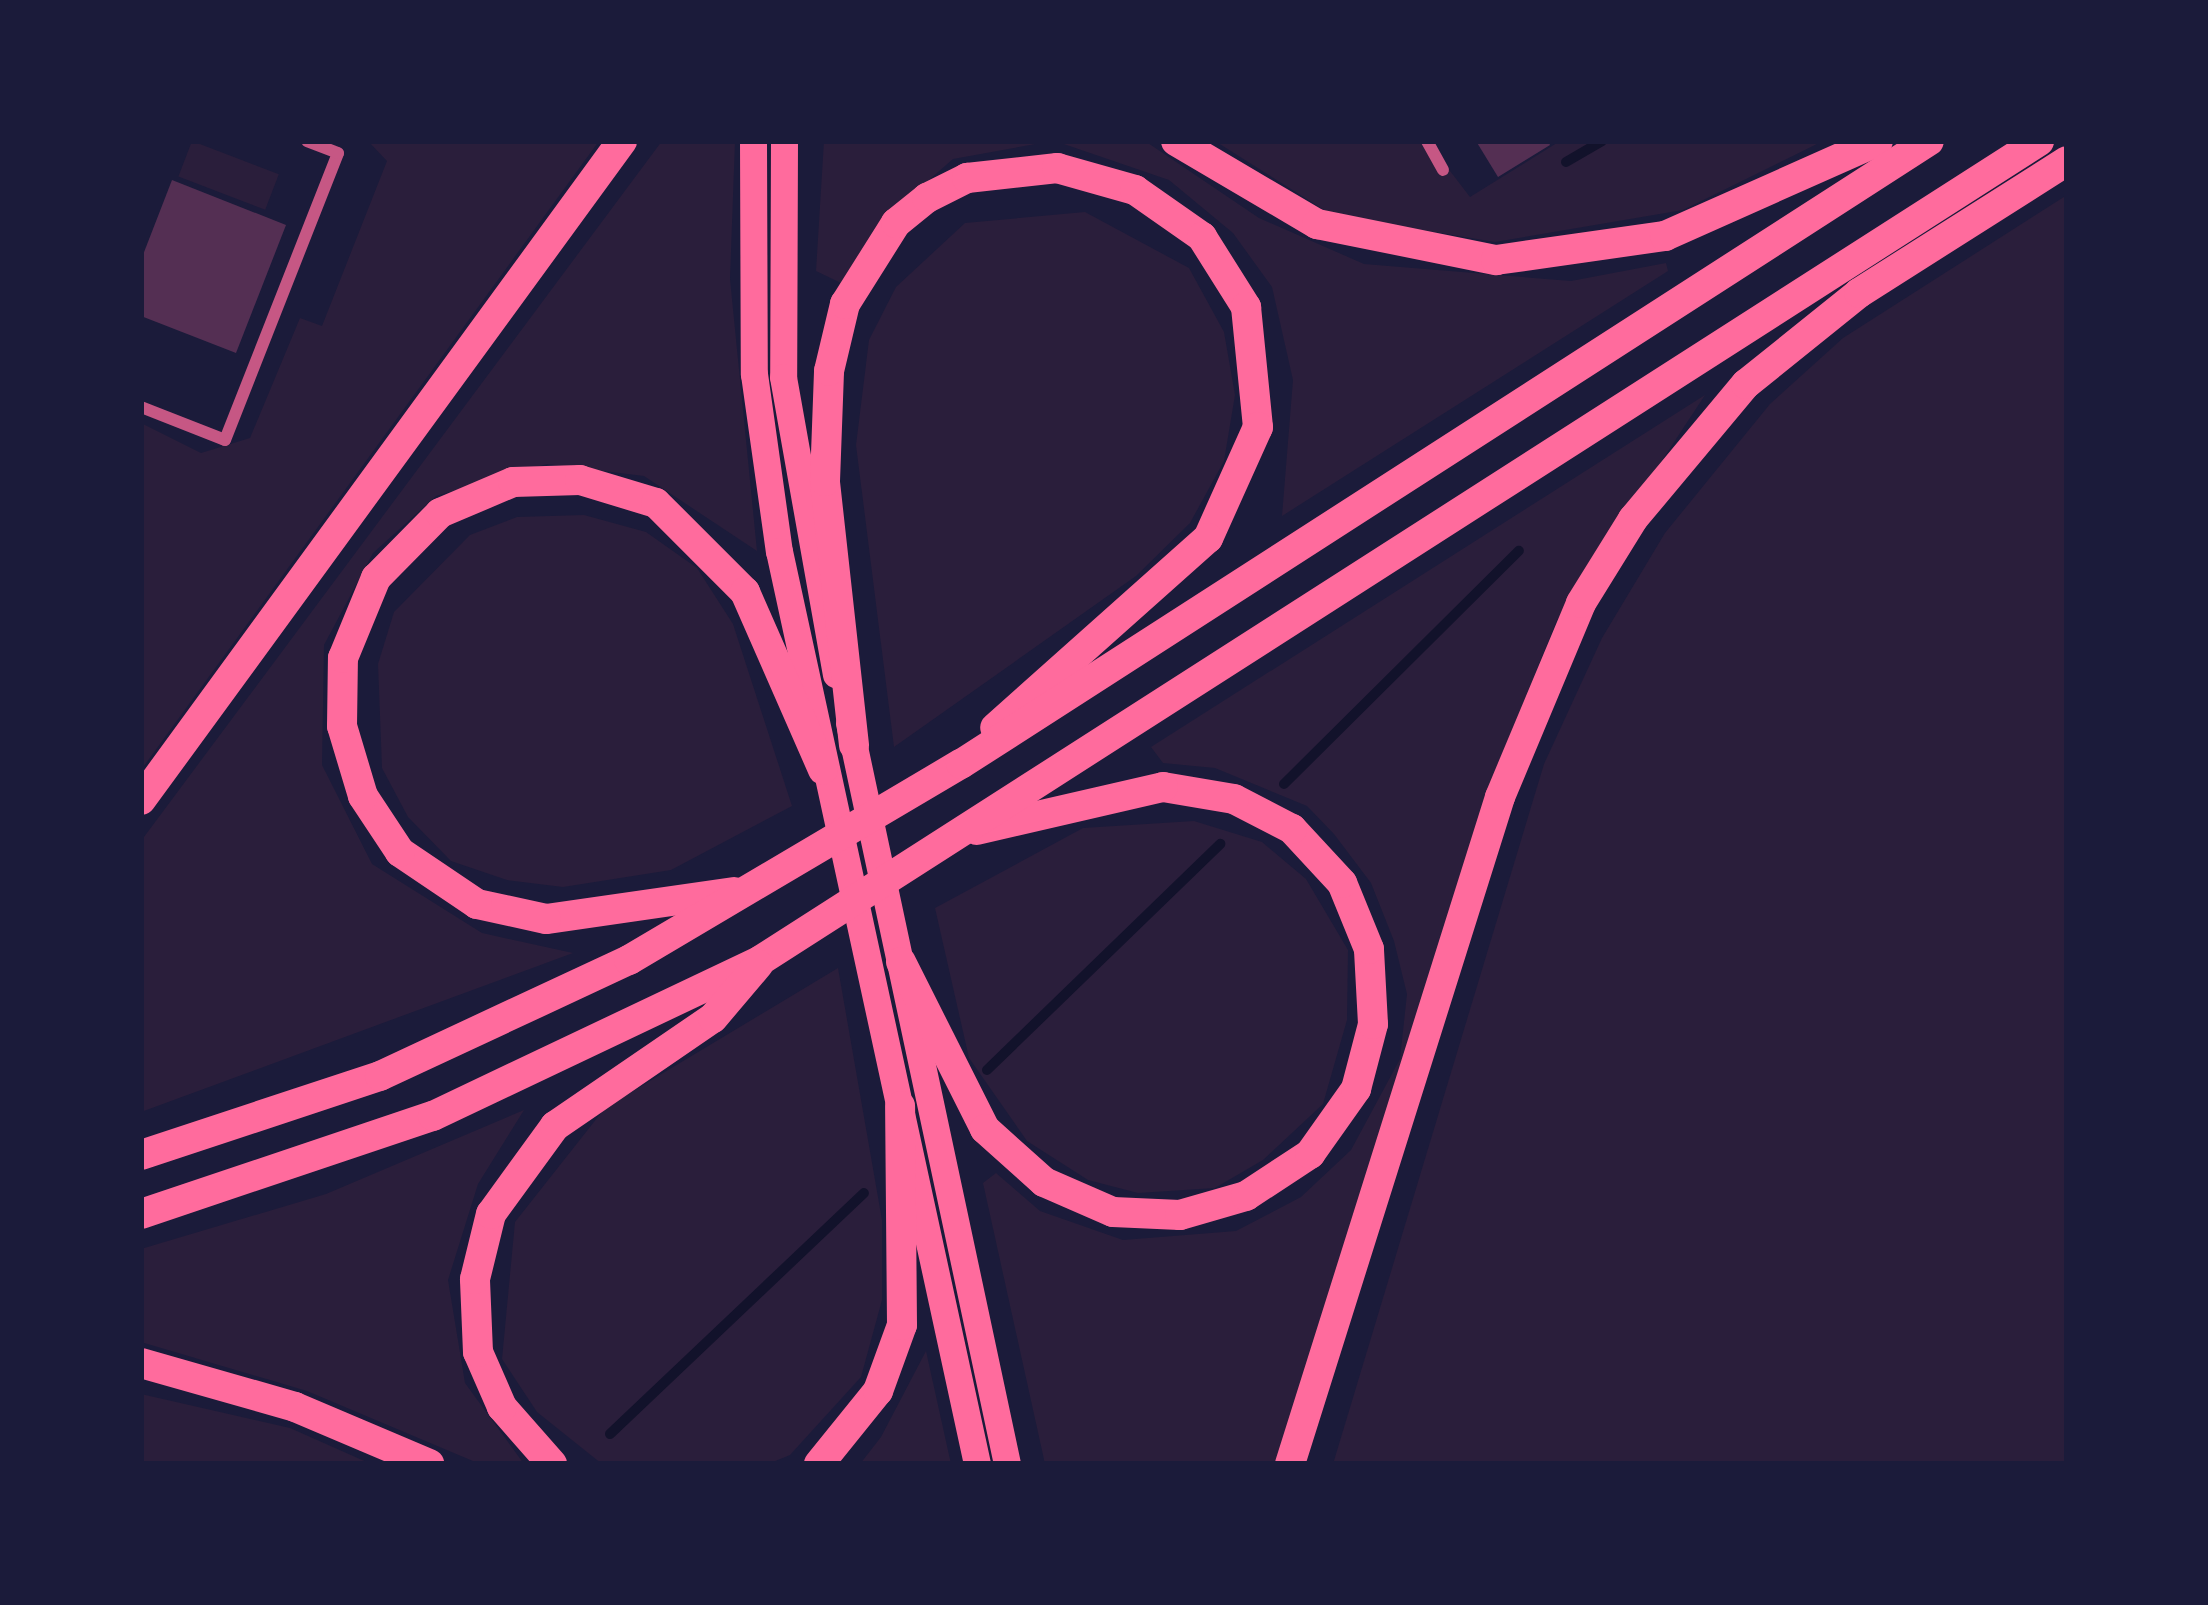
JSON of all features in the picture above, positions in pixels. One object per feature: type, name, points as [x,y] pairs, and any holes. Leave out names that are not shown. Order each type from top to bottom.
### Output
[{"type":"highway","points":[[141,800],[622,141]]},
{"type":"highway","points":[[1176,141],[1317,224],[1496,260],[1665,236],[1878,141]]},
{"type":"highway","points":[[141,1155],[444,1048],[746,891],[961,764],[1929,141]]},
{"type":"highway","points":[[141,1214],[433,1116],[761,960],[972,831],[2039,141]]},
{"type":"highway","points":[[1290,1464],[1493,816],[1581,603],[1633,519],[1746,384],[1859,293],[2067,161]]},
{"type":"highway","points":[[854,745],[825,481],[829,371],[845,304],[896,223],[927,198],[1010,170],[1096,175],[1172,212],[1226,267],[1256,342],[1258,427],[1208,538],[1030,689],[961,764]]},
{"type":"highway","points":[[746,891],[546,919],[477,904],[424,872],[380,827],[341,726],[343,658],[376,578],[440,513],[513,482],[580,480],[656,503],[745,592],[823,770]]},
{"type":"highway","points":[[902,962],[985,1129],[1044,1182],[1113,1212],[1180,1215],[1246,1196],[1310,1154],[1356,1089],[1373,1024],[1369,949],[1342,884],[1292,829],[1234,799],[1163,787],[972,831]]},
{"type":"highway","points":[[552,1464],[502,1407],[478,1352],[475,1279],[491,1214],[555,1126],[713,1018],[761,960]]},
{"type":"highway","points":[[820,1464],[878,1391],[902,1325],[900,1106]]},
{"type":"highway","points":[[141,1363],[295,1407],[429,1464]]},
{"type":"main road","points":[[753,141],[759,429],[823,770],[977,1464]]},
{"type":"main road","points":[[784,141],[783,377],[854,745],[1006,1464]]},
{"type":"street","points":[[141,407],[225,440],[338,153],[307,141]]},
{"type":"street","points":[[1427,141],[1443,170]]},
{"type":"shaded area","points":[[192,141],[279,174],[265,210],[178,176]]},
{"type":"shaded area","points":[[368,141],[599,141],[141,770],[141,423],[201,453],[250,438],[300,318],[322,326],[387,161]]},
{"type":"shaded area","points":[[662,141],[735,141],[730,279],[757,551],[644,476],[547,464],[436,496],[373,553],[324,645],[322,765],[372,864],[482,933],[573,953],[141,1112],[141,841]]},
{"type":"shaded area","points":[[824,141],[1052,141],[953,159],[876,226],[841,283],[816,271]]},
{"type":"shaded area","points":[[1055,141],[1145,141],[1259,218],[1364,264],[1571,281],[1666,263],[1668,271],[1282,516],[1293,380],[1272,287],[1233,233],[1169,180]]},
{"type":"shaded area","points":[[1215,141],[1427,141],[1470,197],[1560,141],[1823,141],[1683,210],[1495,242],[1332,215]]},
{"type":"shaded area","points":[[2067,195],[2067,1464],[1333,1464],[1544,764],[1602,638],[1665,533],[1770,404],[1843,338]]},
{"type":"shaded area","points":[[1085,212],[1189,268],[1224,332],[1235,395],[1224,461],[1190,523],[1136,576],[894,747],[856,445],[869,340],[896,287],[965,223]]},
{"type":"shaded area","points":[[1705,395],[1557,620],[1488,789],[1281,1464],[1045,1464],[983,1183],[996,1173],[1040,1211],[1123,1240],[1236,1231],[1301,1197],[1351,1150],[1400,1059],[1407,994],[1394,941],[1371,883],[1334,834],[1307,806],[1215,768],[1163,763],[1151,747]]},
{"type":"shaded area","points":[[584,515],[646,532],[697,568],[733,624],[792,806],[671,870],[563,887],[507,880],[451,861],[408,817],[382,768],[378,664],[394,612],[470,535],[517,517]]},
{"type":"shaded area","points":[[1194,821],[1262,842],[1306,879],[1348,950],[1347,1020],[1323,1104],[1263,1160],[1215,1188],[1138,1193],[1088,1180],[1027,1141],[969,1058],[935,908],[1083,828]]},
{"type":"shaded area","points":[[838,968],[882,1220],[882,1300],[861,1377],[790,1455],[768,1464],[602,1464],[537,1412],[502,1359],[515,1222],[605,1108]]},
{"type":"shaded area","points":[[524,1110],[478,1184],[448,1280],[465,1383],[524,1464],[480,1464],[307,1391],[141,1342],[141,1249],[326,1194]]},
{"type":"shaded area","points":[[926,1351],[951,1464],[860,1464],[881,1437]]},
{"type":"shaded area","points":[[141,1394],[290,1428],[371,1464],[141,1464]]},
{"type":"building","points":[[1476,141],[1548,141],[1550,145],[1498,177]]},
{"type":"building","points":[[172,180],[286,225],[236,353],[141,316],[141,260]]},
{"type":"waterway","points":[[1566,162],[1602,141]]},
{"type":"waterway","points":[[1284,784],[1519,551]]},
{"type":"waterway","points":[[987,1070],[1220,844]]},
{"type":"waterway","points":[[610,1434],[864,1193]]}]
